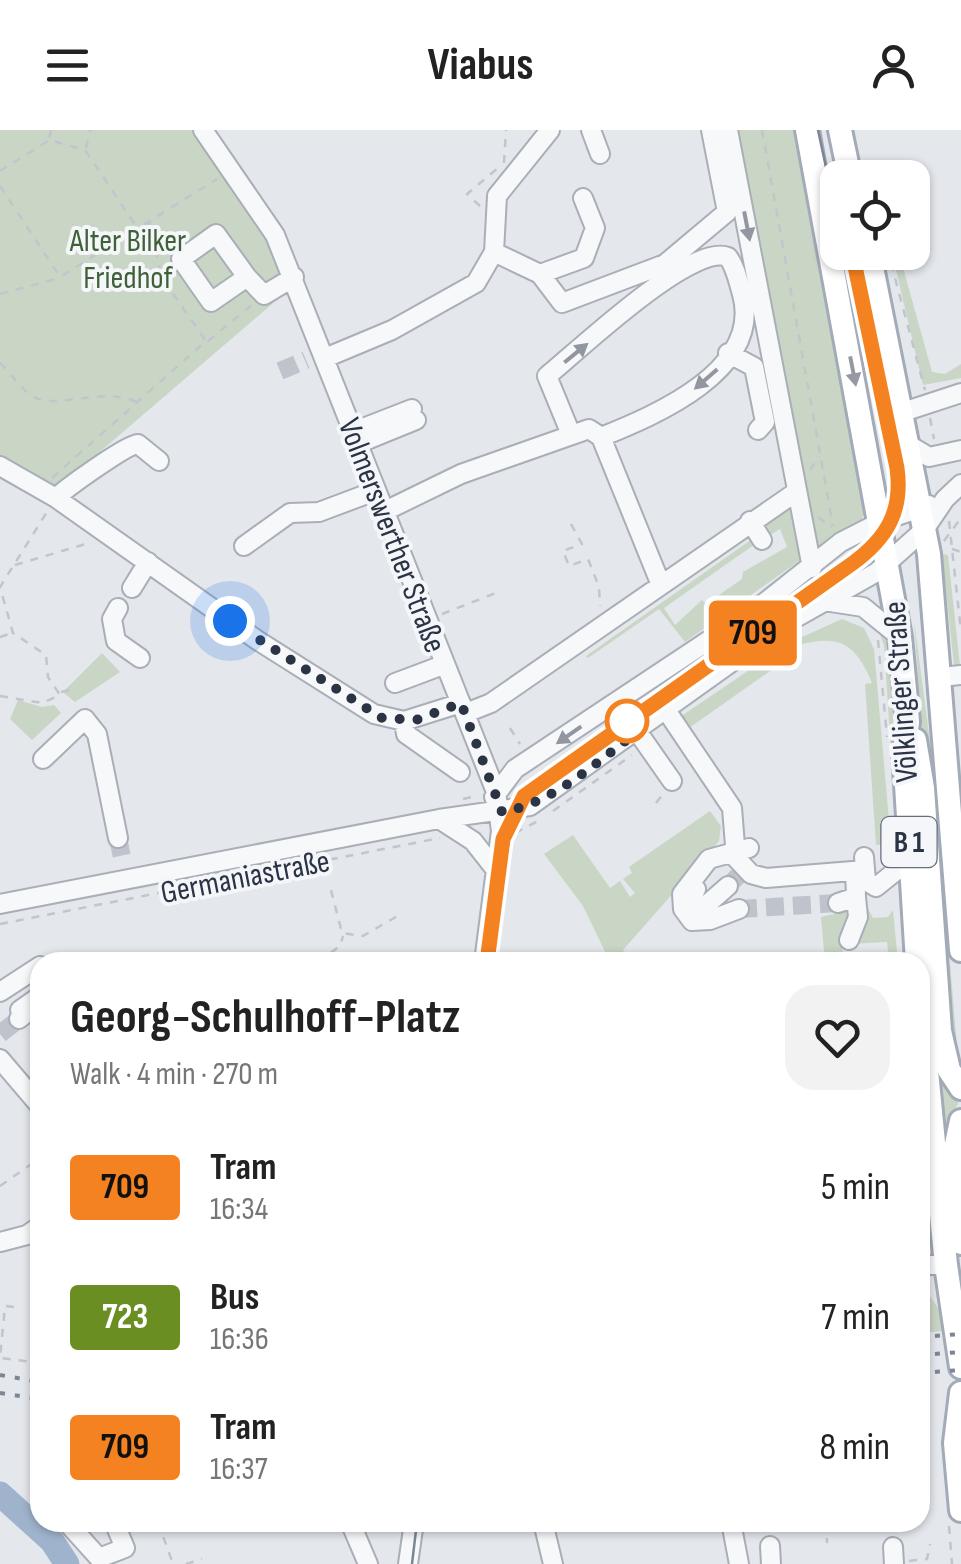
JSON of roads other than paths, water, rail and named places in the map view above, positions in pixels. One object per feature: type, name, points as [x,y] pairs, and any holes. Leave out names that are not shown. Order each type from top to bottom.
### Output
[{"type":"main road","name":"Völklinger Straße","points":[[806,130],[882,521],[899,630],[908,722],[904,752],[917,952]]},
{"type":"main road","points":[[840,130],[846,160]]},
{"type":"main road","name":"Völklinger Straße","points":[[873,270],[928,528],[937,629],[951,676],[961,950]]},
{"type":"main road","points":[[899,630],[903,611],[914,607],[937,629]]},
{"type":"main road","points":[[908,722],[923,788],[943,1052],[961,1088]]},
{"type":"main road","points":[[961,1121],[955,1149],[961,1244]]},
{"type":"main road","points":[[930,1179],[953,1268],[961,1367]]},
{"type":"main road","points":[[961,1393],[955,1443],[961,1510]]},
{"type":"street","name":"Volmerswerther Straße","points":[[203,130],[275,235],[294,277],[318,357],[355,438],[496,792],[486,810],[495,869],[485,952]]},
{"type":"street","points":[[318,357],[462,294],[486,272],[492,257],[497,196],[550,130]]},
{"type":"street","points":[[590,130],[600,154]]},
{"type":"street","points":[[492,257],[540,274],[562,303],[665,264],[727,212],[711,130]]},
{"type":"street","points":[[728,130],[812,568]]},
{"type":"street","points":[[540,274],[584,258],[594,228],[583,198]]},
{"type":"street","points":[[570,432],[548,376],[676,271],[712,254],[722,254],[732,262],[746,310],[746,326],[732,355]]},
{"type":"street","points":[[492,257],[538,288],[566,321]]},
{"type":"street","points":[[246,277],[264,295],[294,277]]},
{"type":"street","points":[[601,437],[663,412],[715,373],[754,331],[766,329]]},
{"type":"street","points":[[732,355],[750,363],[756,373],[765,422],[758,430]]},
{"type":"street","points":[[903,412],[961,393]]},
{"type":"street","points":[[355,438],[414,414]]},
{"type":"street","points":[[383,512],[446,481],[570,432],[589,429],[601,437],[661,585]]},
{"type":"street","points":[[48,494],[76,478],[90,476],[127,444],[138,444],[158,462]]},
{"type":"street","points":[[909,444],[929,456],[961,450]]},
{"type":"street","points":[[0,466],[48,494],[362,708],[404,721],[491,704],[796,492]]},
{"type":"street","name":"Germaniastraße","points":[[0,904],[125,871],[537,802],[824,600],[889,563],[928,528],[945,499],[961,484]]},
{"type":"street","points":[[244,546],[290,513],[319,512],[376,492]]},
{"type":"street","points":[[496,792],[525,758],[812,568],[842,542],[882,521],[928,528]]},
{"type":"street","points":[[750,522],[762,540]]},
{"type":"street","points":[[132,588],[148,562]]},
{"type":"street","points":[[824,600],[863,606],[899,630]]},
{"type":"street","points":[[118,608],[112,619],[116,640],[140,658]]},
{"type":"street","points":[[395,683],[443,665]]},
{"type":"street","points":[[666,710],[740,810],[737,876],[708,907],[694,905],[692,894],[737,849]]},
{"type":"street","points":[[43,760],[85,720],[97,734],[118,838]]},
{"type":"street","points":[[404,721],[406,734],[460,772]]},
{"type":"street","points":[[637,732],[666,786]]},
{"type":"street","points":[[525,758],[514,794],[522,803],[537,802]]},
{"type":"street","points":[[439,819],[473,841],[495,869]]},
{"type":"street","points":[[737,849],[709,860],[682,894],[686,916],[705,921],[739,908]]},
{"type":"street","points":[[861,866],[866,880],[876,887],[896,871],[911,866]]},
{"type":"street","points":[[737,876],[758,878],[861,866]]},
{"type":"street","points":[[850,940],[858,917],[847,900],[861,866]]},
{"type":"street","points":[[0,992],[30,972]]},
{"type":"street","points":[[0,1058],[30,1094]]},
{"type":"street","points":[[0,1242],[30,1233]]},
{"type":"street","points":[[76,1532],[99,1558],[124,1548],[118,1532]]},
{"type":"street","points":[[354,1532],[368,1564]]},
{"type":"street","points":[[408,1564],[413,1532]]},
{"type":"street","points":[[545,1532],[552,1564]]},
{"type":"street","points":[[733,1532],[738,1564]]},
{"type":"waterway","points":[[0,1494],[30,1521]]},
{"type":"waterway","points":[[42,1532],[67,1564]]},
{"type":"tunnel","points":[[280,371],[306,360]]},
{"type":"tunnel","points":[[118,838],[123,862]]},
{"type":"tunnel","points":[[728,886],[739,875]]},
{"type":"tunnel","points":[[739,909],[838,903]]},
{"type":"tunnel","points":[[0,1034],[19,1019]]},
{"type":"tram line","points":[[818,130],[824,160]]},
{"type":"tram line","points":[[488,952],[503,839],[525,796],[853,563],[875,544],[890,522],[897,497],[897,468],[856,270]]},
{"type":"tram line","name":"709","points":[[488,952],[503,839],[524,796],[853,563],[882,538],[890,525],[899,481],[856,270]]},
{"type":"tram line","points":[[412,1564],[416,1532]]},
{"type":"railway","points":[[930,1336],[961,1334]]},
{"type":"railway","points":[[930,1354],[961,1352]]},
{"type":"railway","points":[[930,1372],[961,1370]]},
{"type":"railway","points":[[0,1375],[30,1380]]},
{"type":"railway","points":[[0,1393],[30,1398]]},
{"type":"park label","name":"Alter Bilker Friedhof","points":[[128,258]]}]
